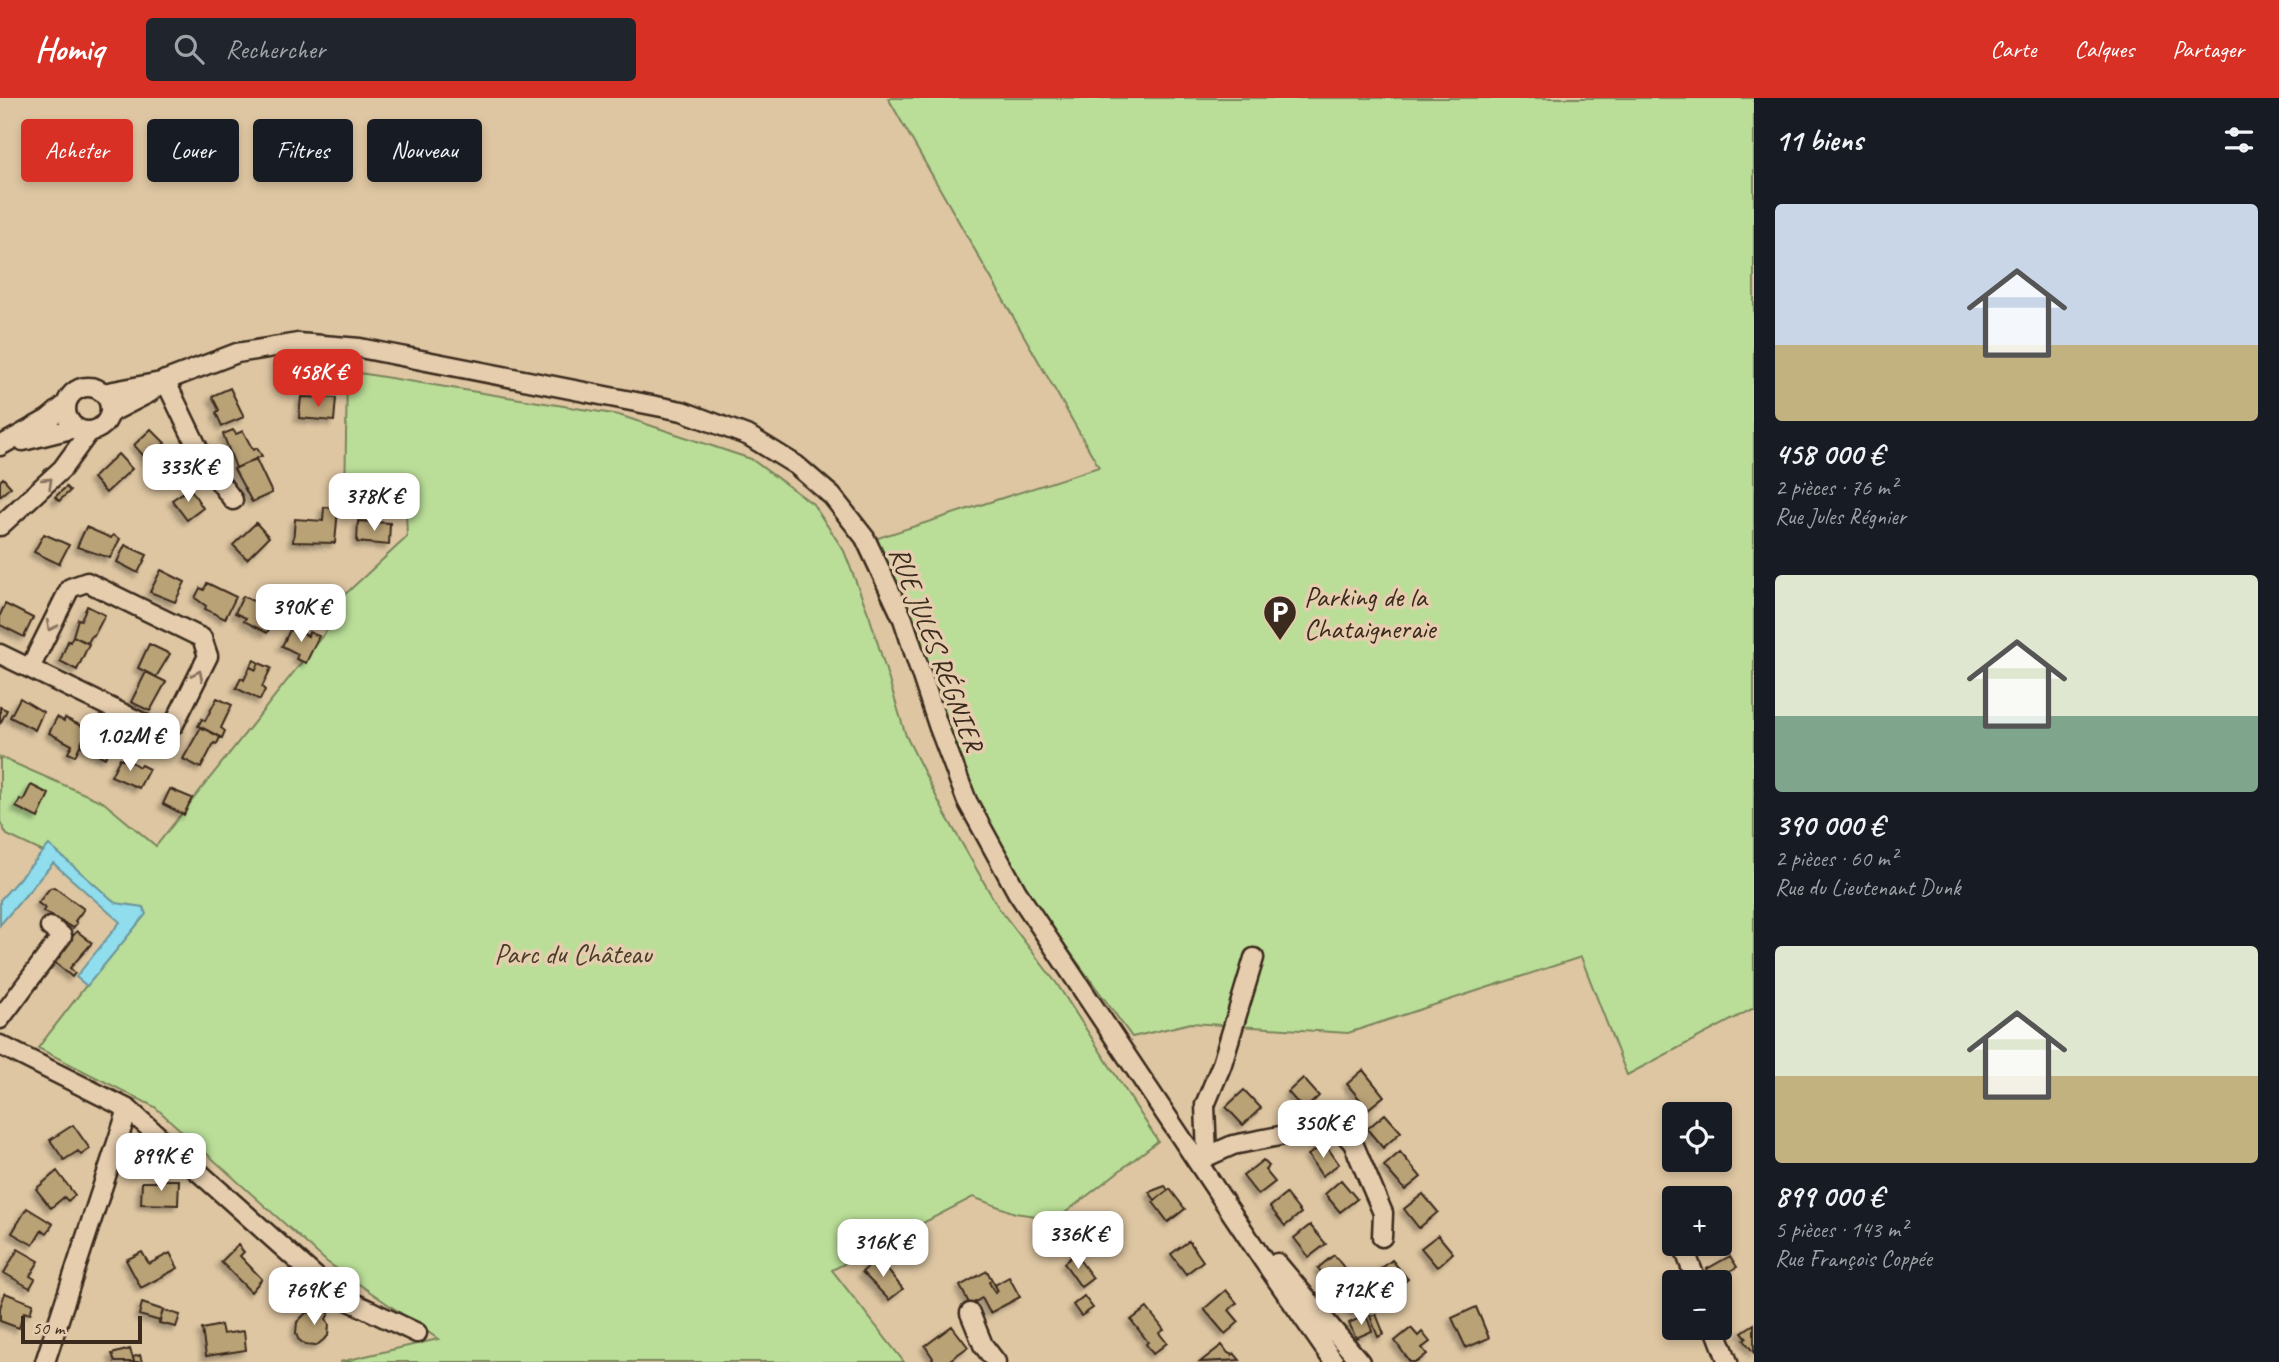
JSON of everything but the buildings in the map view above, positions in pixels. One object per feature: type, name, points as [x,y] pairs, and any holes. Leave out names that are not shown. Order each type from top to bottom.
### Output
[{"type":"street","name":"RUE JULES RÉGNIER","points":[[163,381],[237,353],[298,343],[360,348],[682,411],[749,436],[796,465],[832,496],[866,538],[903,620],[937,724],[967,801],[1017,892],[1202,1158],[1263,1260],[1334,1362]]},
{"type":"street","points":[[103,393],[163,381]]},
{"type":"street","points":[[5,444],[27,441],[53,432],[103,426],[110,413],[149,393],[163,381]]},
{"type":"street","points":[[163,381],[204,461],[233,500]]},
{"type":"street","points":[[82,430],[67,418],[66,404],[68,398],[79,388],[92,387],[103,393],[108,399],[110,413]]},
{"type":"street","points":[[5,444],[48,419],[66,404]]},
{"type":"street","points":[[0,526],[62,469],[82,430]]},
{"type":"street","points":[[0,654],[157,730],[174,724],[208,656],[202,638],[87,582],[70,588],[30,668]]},
{"type":"street","points":[[1,1015],[62,936],[50,927]]},
{"type":"street","points":[[1254,958],[1222,1064],[1205,1105],[1202,1158],[1233,1145],[1331,1126],[1343,1132],[1353,1143],[1383,1213],[1381,1237]]},
{"type":"street","points":[[0,1045],[128,1109],[335,1294],[417,1333]]},
{"type":"street","points":[[45,1362],[128,1109]]},
{"type":"street","name":"RUE JULES RÉGNIER","points":[[1231,1210],[1360,1362]]},
{"type":"street","points":[[970,1313],[983,1345],[996,1362]]},
{"type":"street","points":[[1720,1340],[1728,1362]]},
{"type":"green space","points":[[888,98],[1754,98],[1754,1008],[1627,1075],[1581,957],[1348,1033],[1191,1023],[1132,1037],[1005,863],[951,753],[859,544],[1099,467]]},
{"type":"green space","name":"Parc du Château","points":[[347,371],[619,415],[751,459],[813,504],[844,551],[870,618],[906,736],[944,812],[998,907],[1057,984],[1158,1141],[1057,1219],[1015,1213],[973,1197],[832,1270],[904,1362],[340,1362],[438,1339],[327,1262],[155,1107],[38,1048],[131,927],[52,856],[7,835],[0,822],[0,757],[103,802],[156,846],[331,625],[327,611],[407,537],[406,512],[345,503]]},
{"type":"water","points":[[49,845],[116,903],[143,907],[146,914],[87,986],[76,977],[120,922],[53,863],[0,925],[0,900]]},
{"type":"place","name":"Parking de la Chataigneraie","points":[[1280,642]]}]
